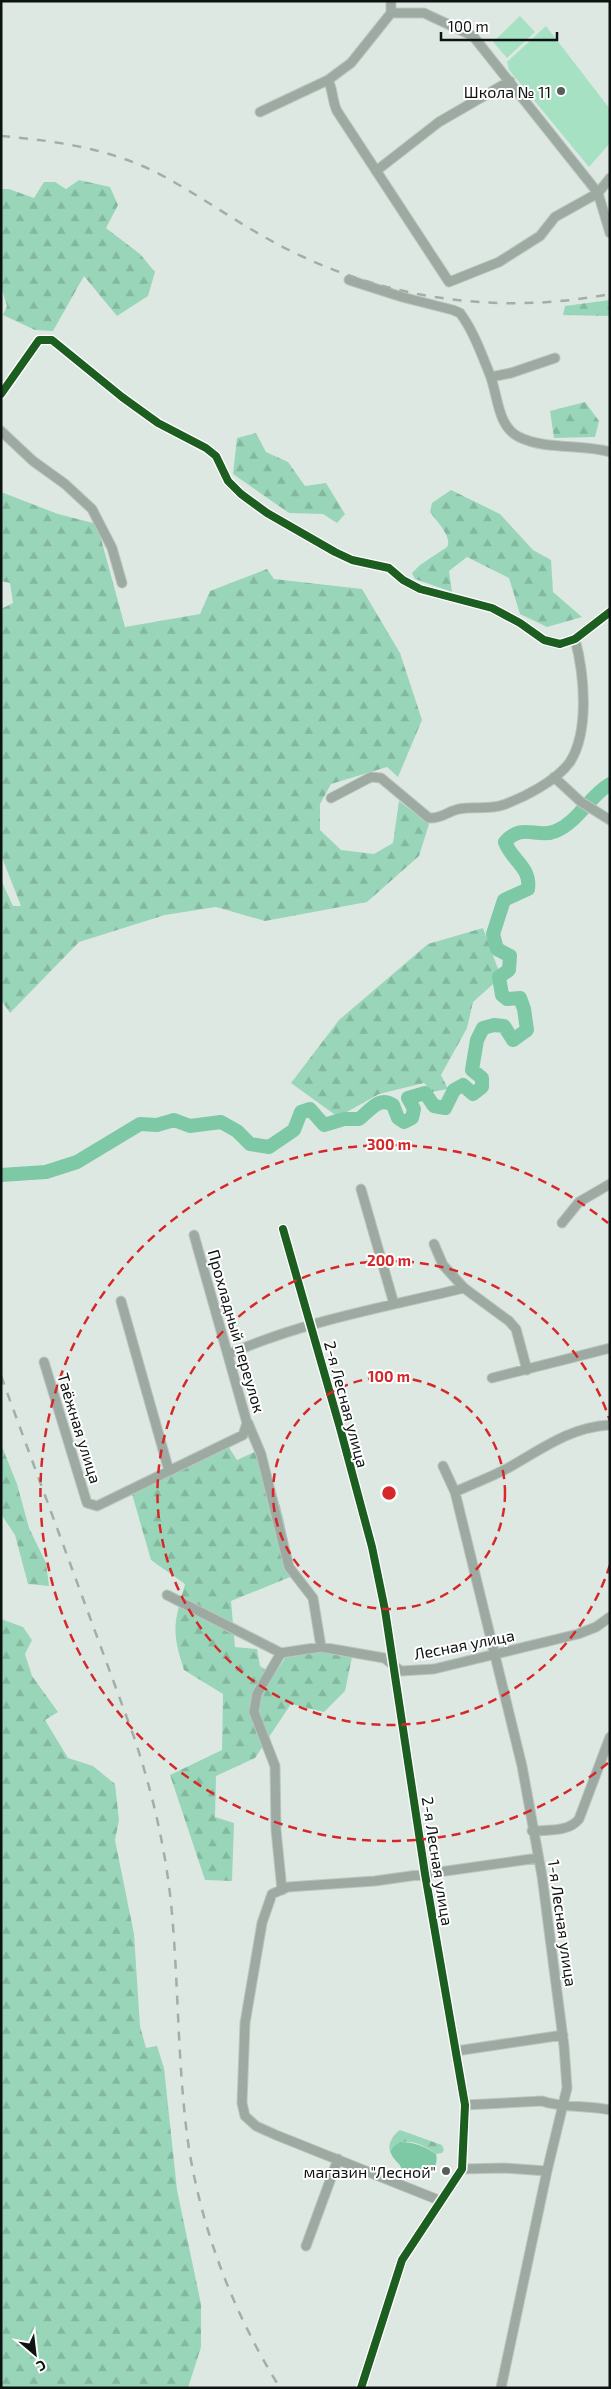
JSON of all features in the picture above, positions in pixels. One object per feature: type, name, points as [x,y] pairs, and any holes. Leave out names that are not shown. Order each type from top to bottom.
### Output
[{"type":"street","points":[[260,112],[328,80],[351,63],[391,13],[391,1]]},
{"type":"street","points":[[391,13],[424,13],[473,36],[598,193],[610,233]]},
{"type":"street","points":[[328,80],[332,86],[332,100],[337,111],[448,282],[499,262],[540,236],[555,217],[598,193],[610,178]]},
{"type":"street","points":[[376,171],[439,122],[510,81]]},
{"type":"street","points":[[350,280],[402,297],[453,310],[460,314],[491,377],[501,415],[507,427],[519,437],[551,445],[593,447],[610,452]]},
{"type":"street","points":[[1,394],[39,340],[52,340],[122,397],[158,423],[216,456],[228,480],[241,494],[267,513],[335,552],[352,560],[389,568],[411,585],[436,594],[492,608],[552,642],[560,644],[575,639],[610,612]]},
{"type":"street","points":[[491,377],[519,371],[555,358]]},
{"type":"street","points":[[1,431],[33,461],[65,484],[92,509],[112,548],[122,583]]},
{"type":"street","points":[[331,798],[371,777],[382,778],[429,818],[436,819],[459,809],[503,806],[554,777],[570,762],[580,734],[584,688],[575,639]]},
{"type":"street","points":[[554,777],[581,802],[610,820]]},
{"type":"street","points":[[562,1223],[579,1202],[610,1184]]},
{"type":"street","points":[[361,1189],[394,1304]]},
{"type":"street","name":"2-я Лесная улица","points":[[283,1229],[372,1546],[385,1610],[425,1874],[464,2105],[462,2170]]},
{"type":"street","name":"Прохладный переулок","points":[[169,1471],[243,1435],[248,1422],[194,1235]]},
{"type":"street","points":[[434,1244],[443,1265],[464,1288],[512,1325],[518,1335],[526,1370]]},
{"type":"street","points":[[229,1354],[267,1337],[311,1324],[464,1288]]},
{"type":"street","points":[[120,1301],[169,1471]]},
{"type":"street","points":[[492,1378],[610,1348]]},
{"type":"street","name":"Таёжная улица","points":[[44,1362],[87,1503],[97,1506],[169,1471]]},
{"type":"street","points":[[248,1422],[261,1454],[288,1567],[313,1598],[321,1648]]},
{"type":"street","points":[[455,1492],[505,1469],[575,1431],[588,1426],[610,1425]]},
{"type":"street","name":"1-я Лесная улица","points":[[443,1466],[455,1492],[522,1766],[538,1858],[563,2036],[567,2088],[547,2171],[501,2388]]},
{"type":"street","points":[[167,1595],[281,1653],[257,1694],[254,1712],[275,1766],[276,1830],[285,1888]]},
{"type":"street","name":"Лесная улица","points":[[281,1653],[321,1648],[384,1658],[401,1671],[434,1669],[578,1634],[596,1627],[610,1617]]},
{"type":"street","points":[[532,1831],[566,1828],[574,1825],[579,1819],[610,1737]]},
{"type":"street","points":[[441,2201],[256,2126],[245,2116],[242,2103],[245,2023],[262,1923],[272,1894],[285,1888],[375,1881],[538,1858]]},
{"type":"street","points":[[456,2051],[563,2036]]},
{"type":"street","points":[[464,2105],[524,2101],[610,2110]]},
{"type":"street","points":[[306,2246],[338,2159]]},
{"type":"street","points":[[361,2388],[402,2260],[462,2170],[504,2168],[547,2171]]},
{"type":"green space","points":[[79,180],[110,187],[118,205],[106,228],[140,254],[155,272],[148,296],[117,316],[84,276],[53,331],[35,330],[3,315],[7,306],[1,286],[1,189],[9,189],[34,198],[44,182],[55,182],[66,189]]},
{"type":"green space","points":[[610,300],[610,316],[563,315],[565,306]]},
{"type":"green space","points":[[585,402],[599,421],[595,437],[554,438],[550,411]]},
{"type":"green space","points":[[256,433],[266,452],[288,462],[305,486],[326,483],[345,514],[337,523],[323,514],[289,513],[233,474],[237,438]]},
{"type":"green space","points":[[451,490],[500,514],[533,550],[551,560],[553,592],[582,617],[547,627],[520,614],[509,578],[467,557],[449,571],[452,592],[415,579],[412,573],[420,565],[447,547],[448,539],[446,534],[430,512],[432,503]]},
{"type":"green space","points":[[1,492],[58,514],[97,524],[125,627],[200,614],[210,591],[267,569],[274,579],[362,589],[400,653],[422,720],[398,777],[387,767],[331,784],[320,804],[320,830],[341,850],[374,854],[393,843],[399,801],[429,824],[419,856],[367,902],[265,921],[216,907],[165,915],[79,942],[10,1013],[1,1000],[1,880],[13,906],[21,906],[1,855],[1,609],[13,603],[10,583],[1,581]]},
{"type":"green space","points":[[483,928],[501,977],[473,1002],[467,1028],[441,1075],[448,1089],[432,1092],[424,1083],[379,1094],[338,1117],[291,1083],[339,1020],[428,944]]},
{"type":"green space","points":[[1,1444],[17,1484],[29,1528],[46,1563],[49,1586],[28,1584],[15,1535],[1,1514]]},
{"type":"green space","points":[[228,1446],[237,1460],[263,1448],[283,1517],[295,1575],[231,1601],[235,1647],[257,1649],[260,1666],[274,1675],[285,1658],[320,1651],[352,1657],[345,1691],[324,1712],[291,1704],[255,1758],[216,1776],[215,1817],[234,1823],[232,1881],[205,1880],[170,1775],[222,1750],[223,1694],[184,1670],[177,1645],[176,1618],[185,1584],[151,1560],[132,1494]]},
{"type":"green space","points":[[1,1619],[23,1627],[32,1640],[25,1654],[32,1676],[58,1712],[45,1720],[68,1758],[93,1766],[115,1784],[119,1820],[115,1840],[134,1934],[140,2026],[146,2048],[157,2046],[164,2068],[177,2190],[201,2304],[201,2347],[188,2388],[1,2388]]},
{"type":"green space","points":[[400,2130],[442,2145],[444,2150],[442,2153],[436,2154],[419,2144],[406,2142],[400,2143],[390,2151],[389,2146],[392,2139]]},
{"type":"shaded area","points":[[520,16],[535,32],[507,58],[493,42]]},
{"type":"shaded area","points":[[546,26],[610,109],[610,143],[589,167],[509,70],[507,62]]},
{"type":"shaded area","points":[[400,2142],[419,2145],[436,2154],[436,2165],[430,2174],[420,2179],[415,2179],[409,2177],[403,2171],[390,2151]]},
{"type":"waterway","points":[[1,1175],[46,1172],[77,1162],[140,1124],[157,1125],[174,1120],[190,1126],[221,1122],[237,1131],[250,1144],[269,1147],[294,1130],[301,1112],[310,1109],[324,1125],[344,1119],[359,1119],[375,1105],[383,1102],[393,1105],[398,1118],[404,1122],[412,1118],[414,1109],[408,1098],[425,1093],[434,1106],[445,1108],[454,1090],[463,1085],[473,1094],[482,1087],[482,1078],[472,1070],[477,1040],[483,1028],[494,1025],[504,1026],[513,1040],[527,1030],[524,1009],[520,998],[507,999],[502,995],[499,977],[509,970],[510,956],[497,949],[493,934],[504,900],[528,889],[527,875],[505,842],[517,833],[549,833],[564,827],[596,795],[610,784]]},
{"type":"railway","points":[[1,136],[64,144],[126,159],[165,177],[257,233],[289,250],[327,267],[366,281],[446,299],[487,302],[528,303],[610,294]]},
{"type":"railway","points":[[1,1376],[134,1737],[147,1778],[157,1819],[171,1903],[182,2087],[189,2149],[195,2181],[222,2273],[248,2331],[280,2388]]},
{"type":"cycle path","points":[[1,394],[39,340],[52,340],[122,397],[158,423],[206,448],[216,456],[228,481],[241,494],[267,513],[335,552],[352,560],[389,568],[403,580],[420,589],[492,608],[520,623],[544,640],[560,644],[575,639],[610,612]]},
{"type":"cycle path","points":[[283,1229],[372,1547],[385,1610],[425,1874],[465,2105],[462,2169],[402,2260],[361,2388]]},
{"type":"place","name":"Школа № 11","points":[[561,91]]},
{"type":"place","name":"магазин \"Лесной\"","points":[[446,2171]]}]
